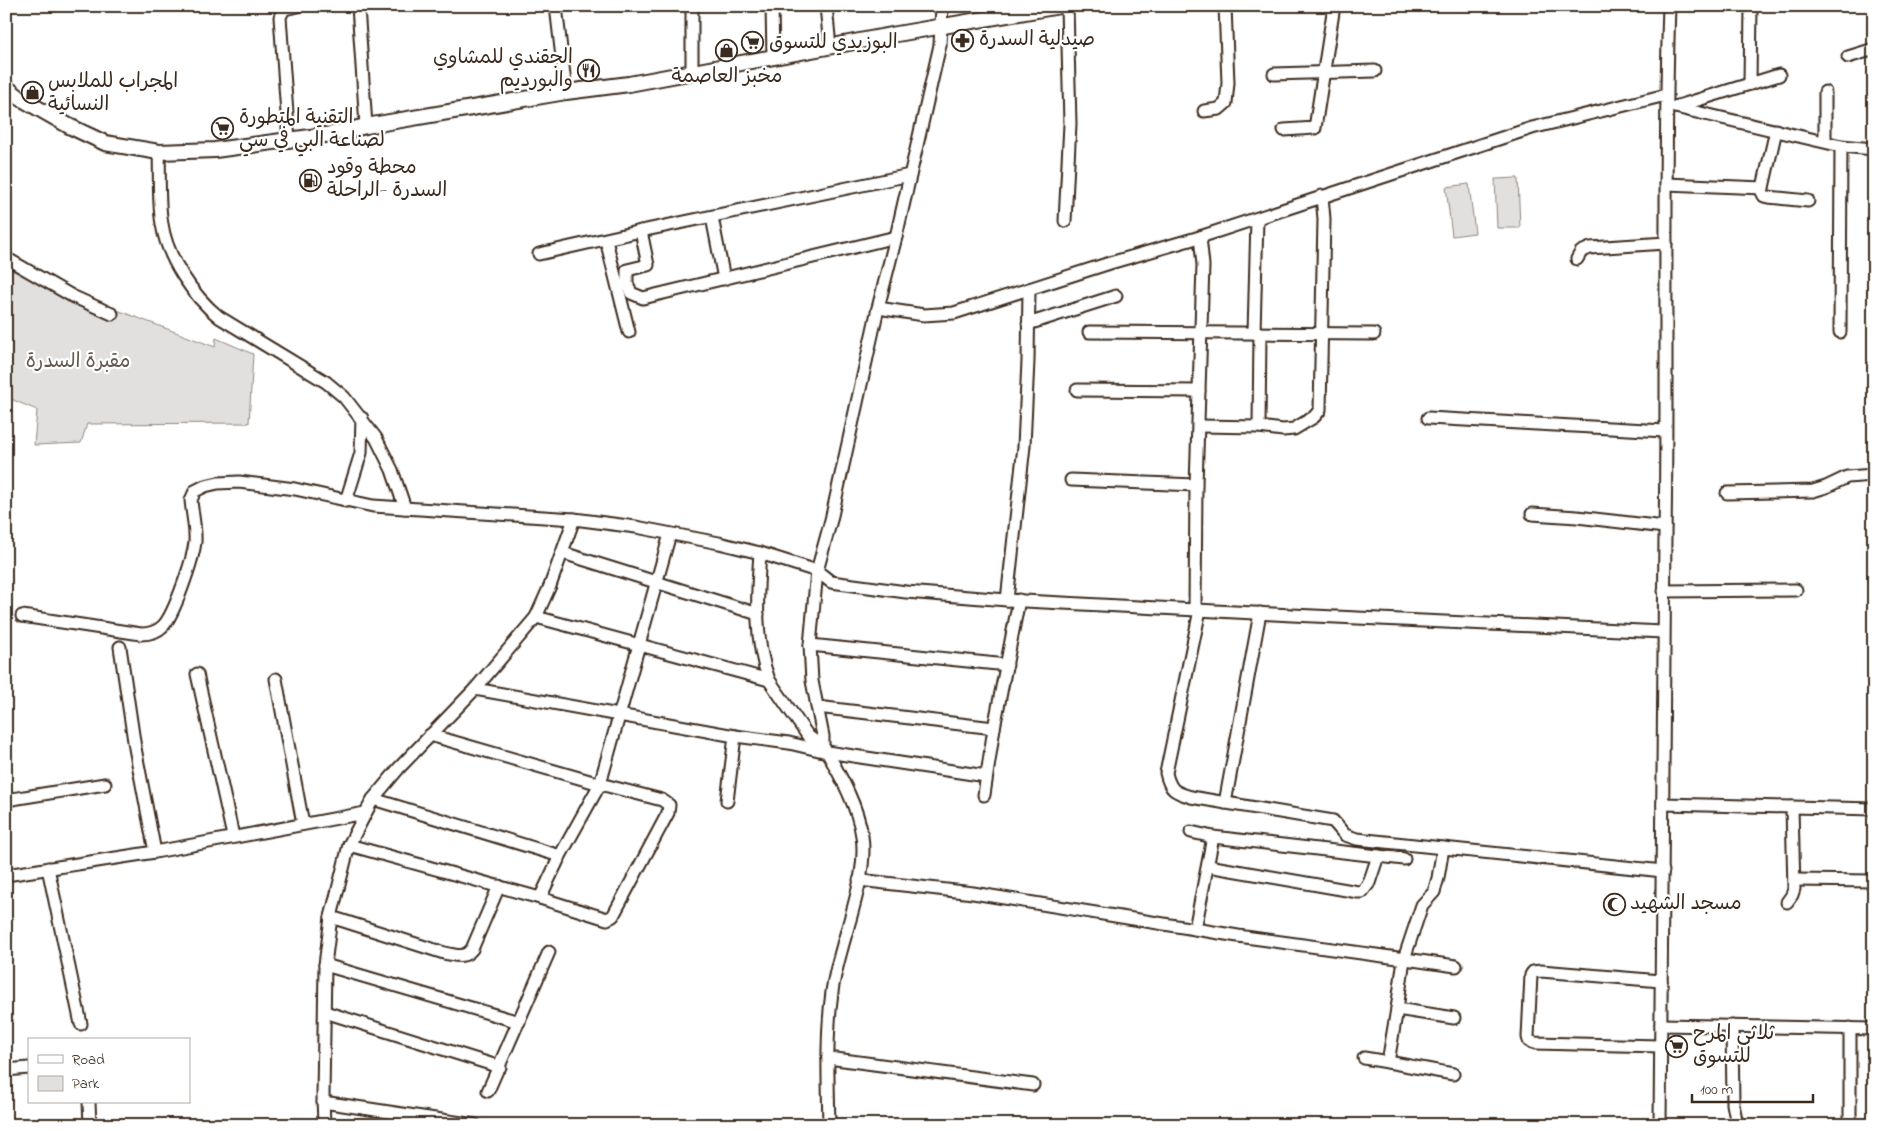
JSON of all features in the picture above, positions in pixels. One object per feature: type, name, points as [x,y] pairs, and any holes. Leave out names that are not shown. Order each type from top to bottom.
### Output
[{"type":"main road","points":[[6,87],[20,98],[69,126],[105,143],[159,152],[215,150],[289,141],[566,92],[629,84],[1060,6]]},
{"type":"street","points":[[289,141],[280,17],[284,9],[298,6]]},
{"type":"street","points":[[358,6],[366,126]]},
{"type":"street","points":[[556,6],[566,92]]},
{"type":"street","points":[[692,6],[692,73]]},
{"type":"street","points":[[772,6],[773,58]]},
{"type":"street","points":[[826,6],[830,47]]},
{"type":"street","points":[[830,1125],[828,1058],[832,991],[859,880],[863,849],[857,814],[825,750],[812,681],[810,645],[817,571],[831,520],[878,308],[940,45],[942,6]]},
{"type":"street","points":[[1060,6],[1070,124],[1064,220]]},
{"type":"street","points":[[1204,111],[1219,109],[1226,103],[1228,83],[1225,6]]},
{"type":"street","points":[[1284,130],[1315,128],[1334,6]]},
{"type":"street","points":[[1660,1125],[1666,184],[1671,108],[1666,95],[1669,6]]},
{"type":"street","points":[[1750,84],[1751,6]]},
{"type":"street","points":[[1848,57],[1874,49]]},
{"type":"street","points":[[1274,74],[1375,71]]},
{"type":"street","points":[[1671,108],[1779,75]]},
{"type":"street","points":[[1825,92],[1825,141]]},
{"type":"street","points":[[878,308],[924,315],[954,313],[1257,219],[1532,128],[1666,95]]},
{"type":"street","points":[[1671,108],[1841,146],[1874,150]]},
{"type":"street","points":[[1776,130],[1763,188],[1764,196],[1808,201]]},
{"type":"street","points":[[1840,332],[1841,146]]},
{"type":"street","points":[[159,152],[162,225],[170,251],[191,288],[203,304],[219,318],[326,382],[344,397],[376,438],[392,470],[405,508]]},
{"type":"street","points":[[539,254],[910,175]]},
{"type":"street","points":[[1666,184],[1763,188]]},
{"type":"street","points":[[1199,426],[1294,429],[1314,417],[1320,410],[1324,220],[1322,196]]},
{"type":"street","points":[[712,217],[724,279]]},
{"type":"street","points":[[1257,219],[1259,428]]},
{"type":"street","points":[[641,231],[648,265],[627,270],[627,283],[629,290],[634,296],[644,298],[896,237]]},
{"type":"street","points":[[1200,237],[1204,265],[1200,332],[1196,485],[1198,610],[1166,773],[1172,790],[1225,803],[1333,821],[1345,835],[1357,839],[1662,871]]},
{"type":"street","points":[[606,240],[629,332]]},
{"type":"street","points":[[1577,259],[1582,252],[1590,248],[1666,243]]},
{"type":"street","points":[[6,258],[72,296],[112,314]]},
{"type":"street","points":[[984,795],[994,728],[1007,665],[1013,600],[1024,446],[1029,289]]},
{"type":"street","points":[[1028,324],[1116,296]]},
{"type":"street","points":[[1089,332],[1374,334]]},
{"type":"street","points":[[1077,390],[1199,391]]},
{"type":"street","points":[[346,501],[361,452],[362,418]]},
{"type":"street","points":[[1428,418],[1665,431]]},
{"type":"street","points":[[1728,493],[1813,490],[1826,487],[1847,477],[1874,475]]},
{"type":"street","points":[[1071,480],[1196,485]]},
{"type":"street","points":[[22,616],[141,634],[151,633],[161,628],[171,613],[193,554],[195,541],[191,500],[195,491],[205,486],[239,482],[295,489],[373,506],[574,519],[636,527],[760,553],[817,571],[831,582],[914,593],[1198,610],[1663,632]]},
{"type":"street","points":[[1532,514],[1665,527]]},
{"type":"street","points":[[324,1125],[325,965],[331,917],[349,845],[373,799],[399,768],[475,689],[536,617],[563,553],[574,519]]},
{"type":"street","points":[[540,898],[560,856],[600,784],[670,534]]},
{"type":"street","points":[[563,553],[758,614]]},
{"type":"street","points":[[760,553],[758,614],[761,647],[768,680],[808,736],[825,750]]},
{"type":"street","points":[[1664,591],[1796,590]]},
{"type":"street","points":[[1225,803],[1260,613]]},
{"type":"street","points":[[536,617],[768,680]]},
{"type":"street","points":[[810,645],[1007,665]]},
{"type":"street","points":[[120,647],[135,748],[155,852]]},
{"type":"street","points":[[197,674],[233,836]]},
{"type":"street","points":[[276,679],[303,824]]},
{"type":"street","points":[[475,689],[735,736],[789,743],[986,776]]},
{"type":"street","points":[[817,707],[994,728]]},
{"type":"street","points":[[349,845],[499,886],[607,919],[614,916],[668,813],[669,807],[662,800],[430,735]]},
{"type":"street","points":[[727,801],[735,736]]},
{"type":"street","points":[[6,800],[105,784]]},
{"type":"street","points":[[373,799],[560,856]]},
{"type":"street","points":[[1663,804],[1874,809]]},
{"type":"street","points":[[1787,902],[1794,889],[1792,807]]},
{"type":"street","points":[[6,875],[155,852],[365,813]]},
{"type":"street","points":[[1191,832],[1214,837],[1404,859]]},
{"type":"street","points":[[1195,929],[1214,837]]},
{"type":"street","points":[[1388,1062],[1404,959],[1422,905],[1434,892],[1443,848]]},
{"type":"street","points":[[1208,866],[1362,892],[1369,883],[1378,856]]},
{"type":"street","points":[[48,868],[81,1024]]},
{"type":"street","points":[[859,880],[973,894],[1195,929],[1456,966]]},
{"type":"street","points":[[1794,880],[1874,881]]},
{"type":"street","points":[[331,917],[444,953],[461,956],[466,955],[472,949],[499,886]]},
{"type":"street","points":[[488,1091],[549,952]]},
{"type":"street","points":[[325,965],[519,1022]]},
{"type":"street","points":[[1660,1046],[1535,1044],[1529,1041],[1528,1037],[1530,975],[1533,972],[1540,970],[1661,981]]},
{"type":"street","points":[[1397,1009],[1454,1018]]},
{"type":"street","points":[[325,1012],[500,1067]]},
{"type":"street","points":[[1660,1024],[1874,1029]]},
{"type":"street","points":[[1732,1026],[1733,1104],[1737,1125]]},
{"type":"street","points":[[1850,1028],[1850,1125]]},
{"type":"street","points":[[828,1058],[1033,1085]]},
{"type":"street","points":[[1364,1058],[1454,1074]]},
{"type":"street","points":[[6,1070],[28,1068]]},
{"type":"street","points":[[323,1102],[475,1125]]},
{"type":"street","points":[[89,1104],[90,1125]]},
{"type":"green space","points":[[1518,178],[1520,228],[1497,228],[1495,179]]},
{"type":"green space","points":[[1469,184],[1475,233],[1452,236],[1446,187]]},
{"type":"green space","name":"مقبرة السدرة","points":[[6,268],[215,347],[216,338],[253,354],[249,423],[87,424],[81,443],[34,445],[37,410],[6,397]]},
{"type":"place","name":"صيدلية السدرة","points":[[963,40]]},
{"type":"place","name":"البوزيدي للتسوق","points":[[753,43]]},
{"type":"place","name":"مخبز العاصمة","points":[[727,51]]},
{"type":"place","name":"الجقندي للمشاوي والبورديم","points":[[589,70]]},
{"type":"place","name":"المجراب للملابس النسائية","points":[[32,93]]},
{"type":"place","name":"التقنية المتطورة لصناعة البي في سي","points":[[223,129]]},
{"type":"place","name":"محطة وقود السدرة -الراحلة","points":[[311,180]]},
{"type":"place","name":"مسجد الشهيد","points":[[1614,904]]},
{"type":"place","name":"ثلاثي المرح للتسوق","points":[[1677,1046]]}]
